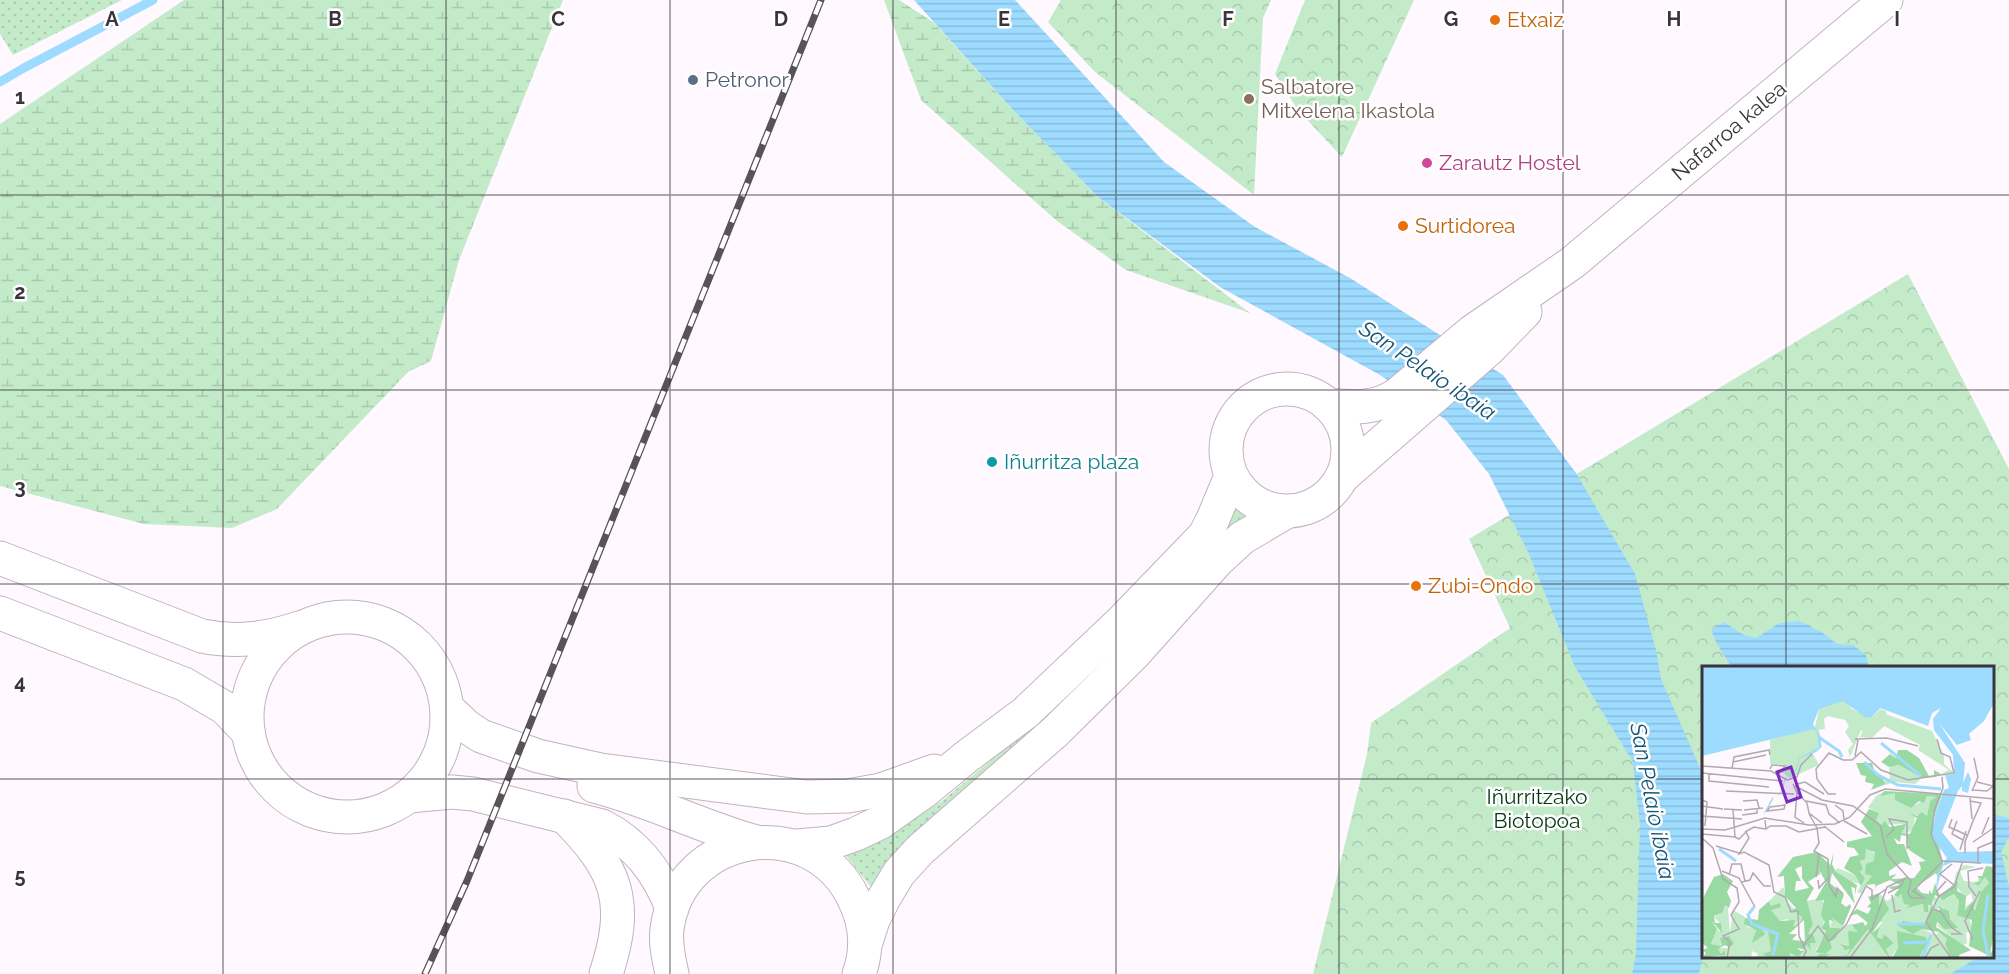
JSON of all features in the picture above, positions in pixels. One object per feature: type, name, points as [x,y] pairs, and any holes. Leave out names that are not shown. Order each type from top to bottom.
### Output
[{"type":"highway","name":"Nafarroa kalea","points":[[1411,400],[1886,0]]},
{"type":"highway","points":[[1286,512],[1259,505],[1238,488],[1231,476],[1226,458],[1226,439],[1233,422],[1243,407],[1258,396],[1277,389],[1297,389],[1316,396],[1328,405],[1340,420],[1347,438],[1347,458],[1342,477]]},
{"type":"highway","points":[[1328,405],[1352,408],[1375,405],[1389,400],[1411,400]]},
{"type":"highway","points":[[862,959],[873,920],[884,898],[899,873],[920,850],[1055,732],[1134,654],[1218,560],[1242,538],[1286,512],[1306,508],[1325,498],[1411,400]]},
{"type":"highway","points":[[797,846],[831,843],[880,822],[926,790],[1025,713],[1122,621],[1205,535],[1231,476]]},
{"type":"highway","points":[[0,558],[202,636],[224,640],[255,640],[320,620],[344,616],[365,618],[386,624],[404,634],[421,648],[434,665],[447,708],[445,741],[431,771],[409,796],[387,809],[362,817],[334,817],[309,810],[285,796],[266,777],[255,756],[248,732],[248,702],[257,672],[274,647],[298,628]]},
{"type":"highway","points":[[0,613],[184,684],[225,708],[248,732]]},
{"type":"highway","points":[[447,708],[466,726],[534,768],[643,800],[731,835],[756,842]]},
{"type":"highway","points":[[481,736],[538,756],[601,771],[807,797],[848,796],[881,790],[966,757]]},
{"type":"highway","points":[[409,796],[452,792],[473,794],[602,826],[620,835],[640,852],[664,889],[672,908]]},
{"type":"highway","points":[[563,815],[595,848],[617,893],[618,923],[615,947],[606,974]]},
{"type":"highway","points":[[665,966],[667,929],[672,908],[685,883],[704,863],[729,849],[756,842],[777,842],[797,846],[826,861],[848,884],[861,913],[862,959]]},
{"type":"green space","points":[[0,0],[122,0],[13,55],[0,34]]},
{"type":"green space","points":[[184,0],[563,0],[459,260],[431,361],[408,372],[277,509],[232,528],[144,524],[0,486],[0,124]]},
{"type":"green space","points":[[884,0],[899,0],[933,22],[1013,110],[1098,197],[1250,313],[1126,270],[1057,221],[921,100]]},
{"type":"green space","points":[[1061,0],[1271,0],[1263,18],[1254,195],[1095,72],[1048,22]]},
{"type":"green space","points":[[1305,0],[1414,0],[1342,157],[1298,110],[1275,74]]},
{"type":"green space","name":"Iñurritzako Biotopoa","points":[[1908,274],[2009,469],[2009,974],[1313,974],[1367,754],[1371,723],[1510,628],[1469,539]]},
{"type":"green space","points":[[1230,503],[1251,519],[875,892],[843,852],[893,831],[942,801],[1046,714]]},
{"type":"water","name":"San Pelaio ibaia","points":[[914,0],[1015,0],[1164,162],[1255,227],[1350,278],[1503,375],[1576,473],[1635,574],[1656,650],[1661,679],[1702,773],[1702,959],[1699,974],[1632,974],[1636,954],[1640,825],[1633,762],[1575,667],[1528,552],[1489,474],[1446,420],[1380,375],[1220,287],[1098,197],[1013,110]]},
{"type":"water","points":[[1799,621],[1823,633],[1837,644],[1853,645],[1866,655],[1869,666],[1731,666],[1711,630],[1724,622],[1742,634],[1756,638],[1780,623]]},
{"type":"water","points":[[1994,814],[2008,818],[2009,837],[2001,852],[2009,887],[2009,974],[1950,974],[1975,959],[1994,959]]},
{"type":"waterway","points":[[0,82],[153,0]]},
{"type":"railway","points":[[425,974],[467,881],[821,0]]},
{"type":"place","name":"Etxaiz","points":[[1495,20]]},
{"type":"place","name":"Petronor","points":[[693,80]]},
{"type":"place","name":"Salbatore Mitxelena Ikastola","points":[[1249,99]]},
{"type":"place","name":"Zarautz Hostel","points":[[1427,163]]},
{"type":"place","name":"Surtidorea","points":[[1403,226]]},
{"type":"place","name":"Iñurritza plaza","points":[[992,462]]},
{"type":"place","name":"Zubi-Ondo","points":[[1416,586]]}]
